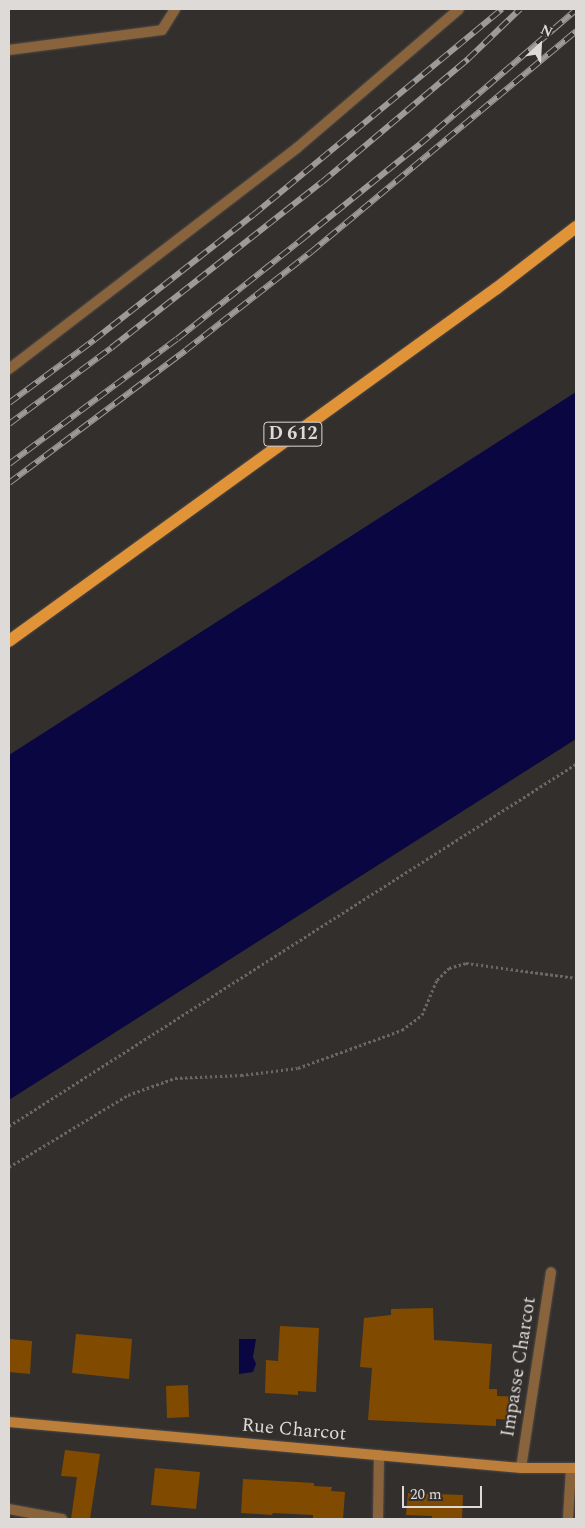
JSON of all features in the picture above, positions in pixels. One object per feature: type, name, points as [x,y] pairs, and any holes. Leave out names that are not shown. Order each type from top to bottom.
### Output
[{"type":"main road","name":"D 612","points":[[9,641],[497,288],[576,227]]},
{"type":"street","points":[[9,50],[162,30],[175,9]]},
{"type":"street","points":[[9,369],[297,148],[459,9]]},
{"type":"street","name":"Impasse Charcot","points":[[521,1468],[551,1272]]},
{"type":"street","name":"Rue Charcot","points":[[9,1422],[521,1468],[573,1468]]},
{"type":"street","points":[[378,1519],[379,1455]]},
{"type":"street","points":[[568,1519],[573,1468]]},
{"type":"street","points":[[9,1509],[62,1519]]},
{"type":"path","points":[[9,1126],[576,764]]},
{"type":"path","points":[[9,1167],[128,1095],[175,1078],[241,1075],[298,1068],[402,1030],[422,1015],[437,980],[449,968],[466,963],[576,978]]},
{"type":"shaded area","points":[[576,392],[576,739],[9,1100],[9,755]]},
{"type":"shaded area","points":[[239,1339],[256,1339],[253,1357],[256,1364],[253,1372],[239,1374]]},
{"type":"building","points":[[433,1308],[434,1340],[492,1344],[489,1389],[497,1389],[497,1396],[519,1397],[518,1420],[496,1419],[496,1426],[368,1420],[372,1368],[360,1367],[364,1318],[391,1315],[391,1309]]},
{"type":"building","points":[[280,1326],[319,1328],[316,1392],[298,1391],[298,1395],[265,1393],[266,1360],[278,1361]]},
{"type":"building","points":[[76,1334],[132,1339],[129,1379],[72,1373]]},
{"type":"building","points":[[9,1339],[32,1341],[30,1374],[9,1372]]},
{"type":"building","points":[[188,1385],[189,1417],[167,1418],[166,1386]]},
{"type":"building","points":[[65,1450],[100,1454],[90,1519],[71,1519],[77,1477],[61,1476]]},
{"type":"building","points":[[155,1468],[200,1472],[196,1509],[151,1505]]},
{"type":"building","points":[[243,1479],[314,1483],[314,1486],[332,1487],[331,1491],[345,1492],[343,1519],[313,1519],[313,1515],[241,1513]]},
{"type":"building","points":[[408,1493],[463,1495],[462,1519],[432,1519],[432,1516],[406,1515]]},
{"type":"railway","points":[[9,403],[94,340],[253,215],[502,9]]},
{"type":"railway","points":[[9,424],[111,348],[322,182],[468,59],[520,9]]},
{"type":"railway","points":[[9,464],[177,339],[301,240],[420,144],[576,10]]},
{"type":"railway","points":[[9,483],[186,350],[311,252],[576,31]]}]
